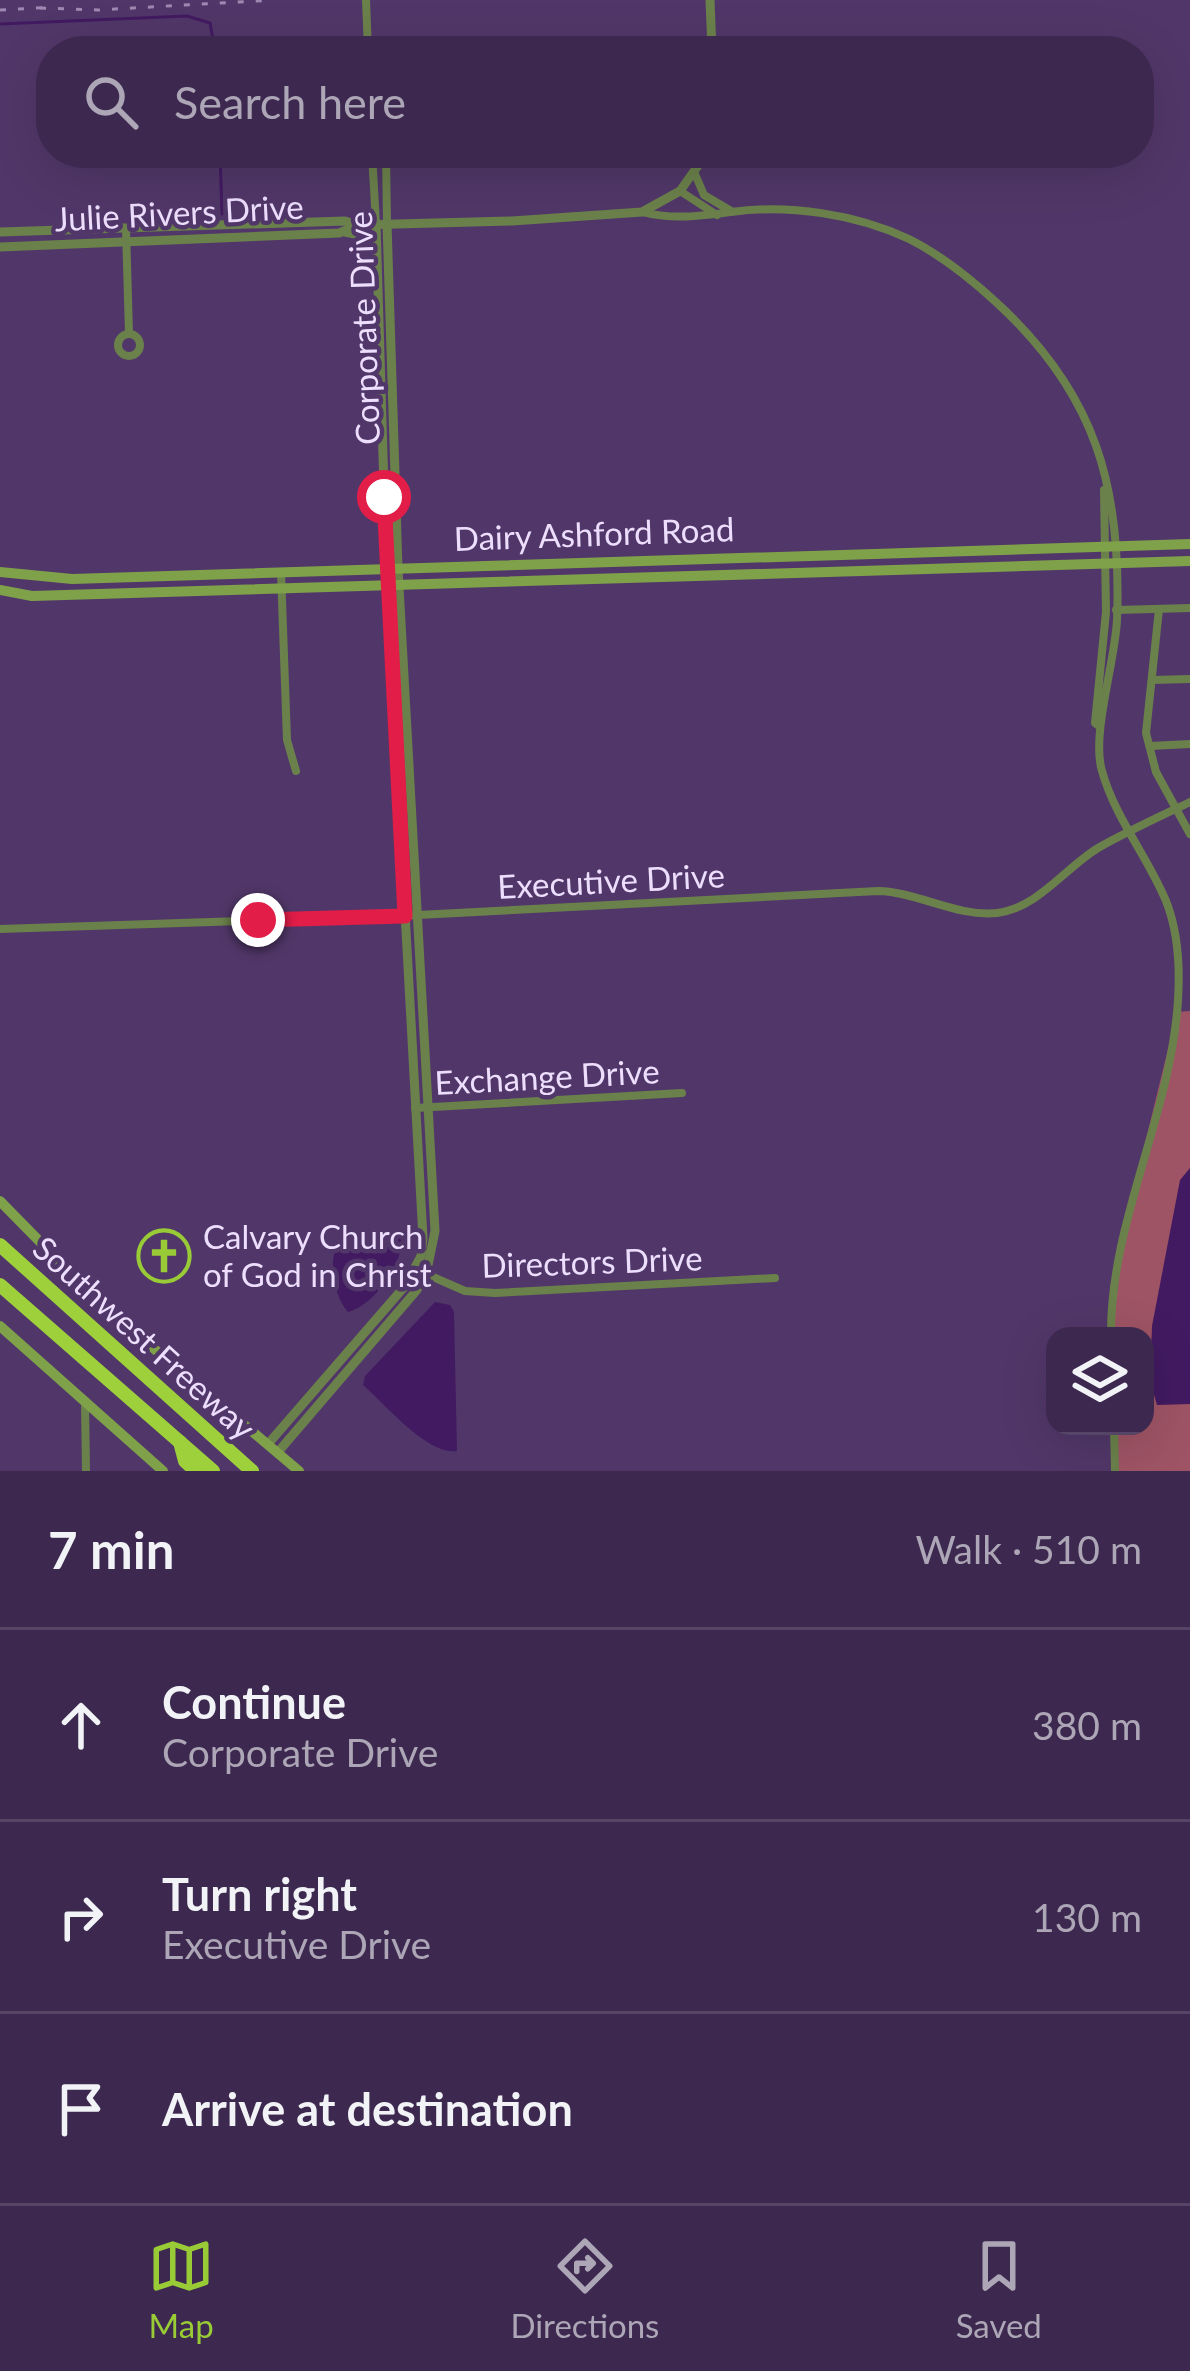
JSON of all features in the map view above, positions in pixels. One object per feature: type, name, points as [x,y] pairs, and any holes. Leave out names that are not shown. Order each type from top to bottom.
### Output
[{"type":"highway","name":"Southwest Freeway","points":[[0,1245],[252,1471]]},
{"type":"highway","name":"Southwest Freeway","points":[[0,1285],[213,1471]]},
{"type":"highway","points":[[180,1442],[185,1461],[196,1471]]},
{"type":"main road","name":"Dairy Ashford Road","points":[[0,572],[72,579],[1190,544]]},
{"type":"main road","points":[[962,550],[962,568]]},
{"type":"main road","points":[[814,554],[815,573]]},
{"type":"main road","points":[[732,556],[733,576]]},
{"type":"main road","name":"Dairy Ashford Road","points":[[0,590],[32,596],[281,591],[1190,561]]},
{"type":"main road","points":[[109,578],[110,595]]},
{"type":"main road","points":[[72,579],[72,595]]},
{"type":"main road","points":[[0,1202],[101,1304],[299,1471]]},
{"type":"main road","points":[[0,1326],[163,1471]]},
{"type":"street","points":[[366,0],[367,36]]},
{"type":"street","points":[[710,0],[711,36]]},
{"type":"street","name":"Corporate Drive","points":[[373,168],[381,223],[392,569],[411,915],[435,1231],[420,1272]]},
{"type":"street","name":"Corporate Drive","points":[[386,168],[376,246],[387,400]]},
{"type":"street","points":[[642,212],[680,191],[698,168]]},
{"type":"street","points":[[695,174],[704,194],[732,212]]},
{"type":"street","points":[[374,189],[386,188]]},
{"type":"street","points":[[680,191],[716,215]]},
{"type":"street","name":"Julie Rivers Drive","points":[[0,232],[512,221],[642,212],[662,217],[818,213],[869,224],[945,260],[1032,335],[1065,378],[1087,419],[1113,504],[1110,563]]},
{"type":"street","name":"Julie Rivers Drive","points":[[0,248],[346,232],[359,225]]},
{"type":"street","points":[[193,240],[195,226]]},
{"type":"street","points":[[126,229],[129,333]]},
{"type":"street","points":[[346,232],[365,236],[376,246]]},
{"type":"street","points":[[1110,563],[1116,610],[1095,723],[1102,772],[1167,903],[1176,939],[1178,978],[1175,1043],[1111,1287],[1111,1327]]},
{"type":"street","points":[[1107,660],[1110,563]]},
{"type":"street","points":[[281,572],[287,740],[296,771]]},
{"type":"street","points":[[1116,610],[1190,608]]},
{"type":"street","points":[[1159,609],[1146,733],[1156,772],[1190,834]]},
{"type":"street","points":[[1152,680],[1190,679]]},
{"type":"street","points":[[1149,746],[1190,744]]},
{"type":"street","name":"Executive Drive","points":[[0,929],[411,915],[878,891],[966,911],[997,913],[1027,902],[1094,850],[1190,802]]},
{"type":"street","name":"Corporate Drive","points":[[273,1448],[416,1291],[424,1238],[415,1108],[411,915]]},
{"type":"street","points":[[1178,978],[1190,977]]},
{"type":"street","name":"Exchange Drive","points":[[415,1108],[682,1094]]},
{"type":"street","name":"Directors Drive","points":[[420,1272],[465,1291],[495,1293],[775,1278]]},
{"type":"street","points":[[85,1401],[86,1471]]},
{"type":"street","points":[[1114,1435],[1115,1471]]},
{"type":"shaded area","points":[[1190,1011],[1190,1471],[1115,1471],[1113,1435],[1154,1435],[1154,1327],[1111,1327],[1110,1287],[1177,1012]]},
{"type":"shaded area","points":[[1190,1168],[1190,1404],[1157,1405],[1152,1326],[1180,1180]]},
{"type":"shaded area","points":[[369,1229],[402,1237],[398,1260],[377,1293],[348,1312],[335,1283],[335,1250],[345,1233]]},
{"type":"shaded area","points":[[435,1302],[450,1305],[454,1312],[457,1451],[420,1437],[363,1385],[365,1376]]},
{"type":"waterway","points":[[0,24],[187,16],[210,23],[212,36]]},
{"type":"waterway","points":[[220,168],[222,214]]},
{"type":"railway","points":[[40,8],[98,10],[273,0]]},
{"type":"railway","points":[[0,10],[54,7]]},
{"type":"place","name":"Calvary Church of God in Christ","points":[[164,1256]]},
{"type":"route","points":[[258,920],[405,916],[384,497]]}]
